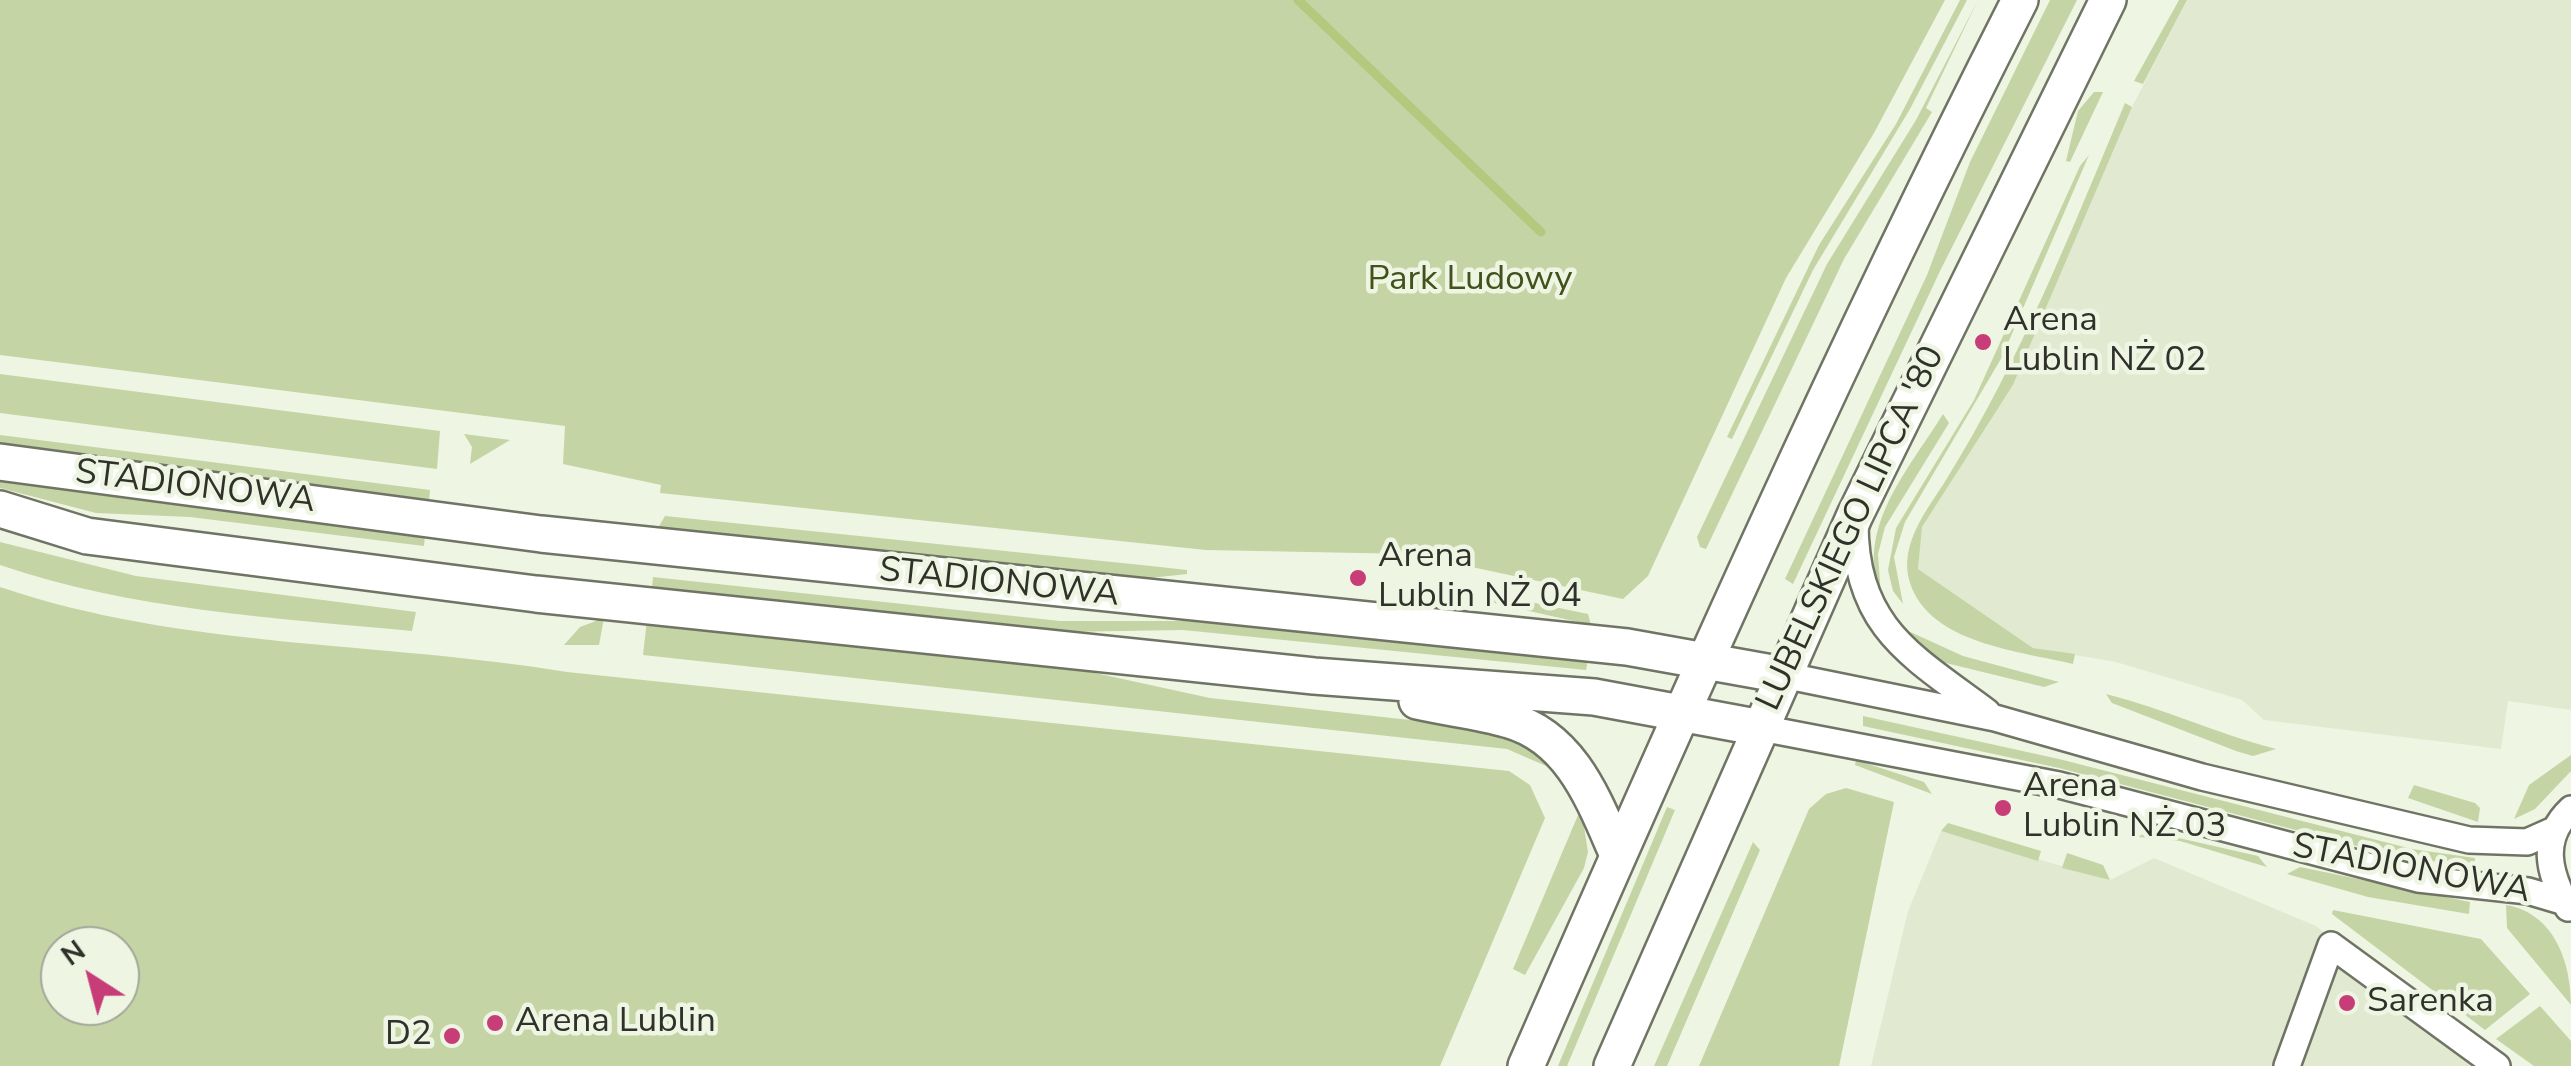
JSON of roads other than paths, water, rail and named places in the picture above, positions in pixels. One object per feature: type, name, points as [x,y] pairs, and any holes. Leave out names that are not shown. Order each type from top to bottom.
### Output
[{"type":"street","points":[[1526,1066],[1706,661],[1939,158],[2020,0]]},
{"type":"street","name":"LUBELSKIEGO LIPCA '80","points":[[1612,1066],[1855,515],[2108,0]]},
{"type":"street","name":"STADIONOWA","points":[[0,462],[541,534],[1627,647],[1995,718],[2202,777],[2469,840],[2527,842],[2554,830]]},
{"type":"street","name":"STADIONOWA","points":[[0,509],[86,536],[516,591],[1314,676],[1594,698],[2059,784],[2418,879],[2528,891],[2568,908]]},
{"type":"street","name":"STADIONOWA","points":[[1855,515],[1855,546],[1866,590],[1888,635],[1905,654],[1995,718]]},
{"type":"street","name":"STADIONOWA","points":[[1314,676],[1507,719],[1533,729],[1570,762],[1618,856]]},
{"type":"street","points":[[2568,908],[2550,864],[2554,830],[2571,809]]},
{"type":"street","points":[[2287,1066],[2332,946],[2496,1066]]},
{"type":"waterway","points":[[1298,0],[1541,232]]},
{"type":"place","name":"Arena Lublin NŻ 02","points":[[1983,342]]},
{"type":"place","name":"Arena Lublin NŻ 04","points":[[1358,578]]},
{"type":"place","name":"Arena Lublin NŻ 03","points":[[2003,808]]},
{"type":"place","name":"Sarenka","points":[[2347,1003]]},
{"type":"place","name":"Arena Lublin","points":[[495,1023]]},
{"type":"place","name":"D2","points":[[452,1036]]},
{"type":"park label","name":"Park Ludowy","points":[[1470,281]]}]
